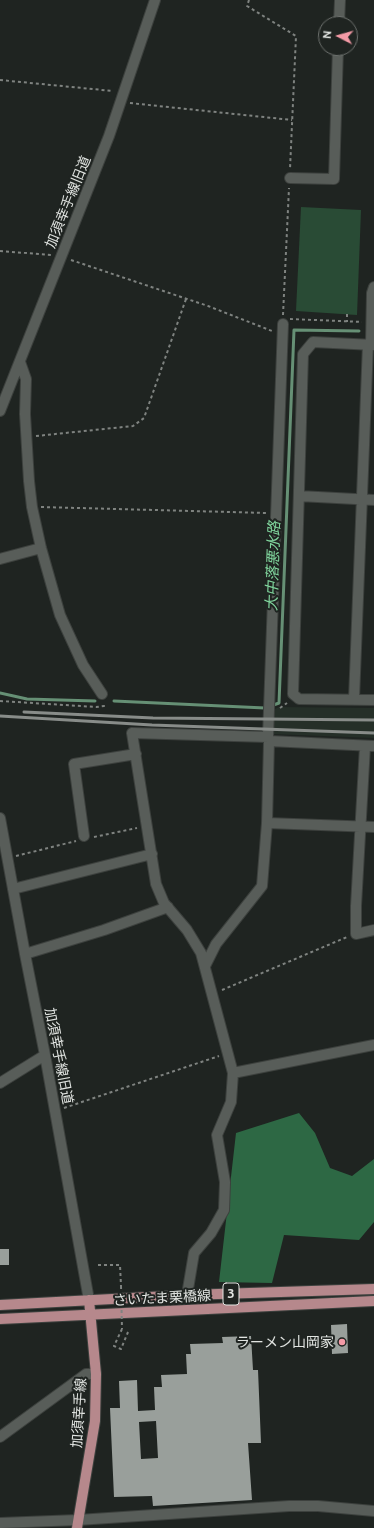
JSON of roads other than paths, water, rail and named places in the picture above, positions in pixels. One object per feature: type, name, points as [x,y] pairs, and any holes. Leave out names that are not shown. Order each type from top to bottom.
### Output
[{"type":"main road","name":"さいたま栗橋線","points":[[0,1305],[187,1295],[374,1289]]},
{"type":"main road","name":"加須幸手線","points":[[77,1524],[95,1421],[96,1374],[89,1300]]},
{"type":"main road","name":"さいたま栗橋線","points":[[0,1319],[91,1316],[374,1301]]},
{"type":"street","name":"加須幸手線旧道","points":[[0,411],[109,136],[155,0]]},
{"type":"street","points":[[339,16],[340,0]]},
{"type":"street","points":[[290,178],[334,179],[338,56]]},
{"type":"street","points":[[354,699],[361,500],[371,344],[372,293],[374,287]]},
{"type":"street","points":[[204,966],[216,944],[262,886],[267,823],[268,739],[283,322]]},
{"type":"street","points":[[371,344],[312,342],[304,354],[298,496],[293,694],[298,699],[374,700]]},
{"type":"street","points":[[20,362],[26,379],[29,482],[32,507],[41,548],[60,615],[83,665],[102,694]]},
{"type":"street","points":[[298,496],[374,500]]},
{"type":"street","points":[[0,559],[41,548]]},
{"type":"street","points":[[187,1295],[194,1253],[211,1234],[224,1210],[225,1182],[217,1135],[231,1102],[233,1073],[201,953],[187,930],[164,903],[156,884],[132,733],[268,739],[370,746],[360,826],[356,934],[374,930]]},
{"type":"street","points":[[84,836],[74,764],[136,754]]},
{"type":"street","name":"加須幸手線旧道","points":[[0,818],[4,859],[13,889],[45,1055],[89,1300]]},
{"type":"street","points":[[267,823],[374,827]]},
{"type":"street","points":[[13,889],[152,854]]},
{"type":"street","points":[[25,954],[104,930],[168,907]]},
{"type":"street","points":[[233,1073],[374,1045]]},
{"type":"street","points":[[0,1083],[45,1055]]},
{"type":"street","points":[[0,1437],[86,1374],[96,1374]]},
{"type":"street","points":[[2,1525],[77,1524],[289,1506],[318,1506],[374,1511]]},
{"type":"waterway","name":"大中落悪水路","points":[[114,701],[265,708],[279,703],[294,330],[359,331]]},
{"type":"waterway","name":"大中落悪水路","points":[[0,693],[27,699],[95,701]]},
{"type":"railway","points":[[24,712],[153,718],[374,720]]},
{"type":"railway","points":[[0,716],[152,725],[374,733]]},
{"type":"place","name":"ラーメン山岡家","points":[[342,1342]]}]
